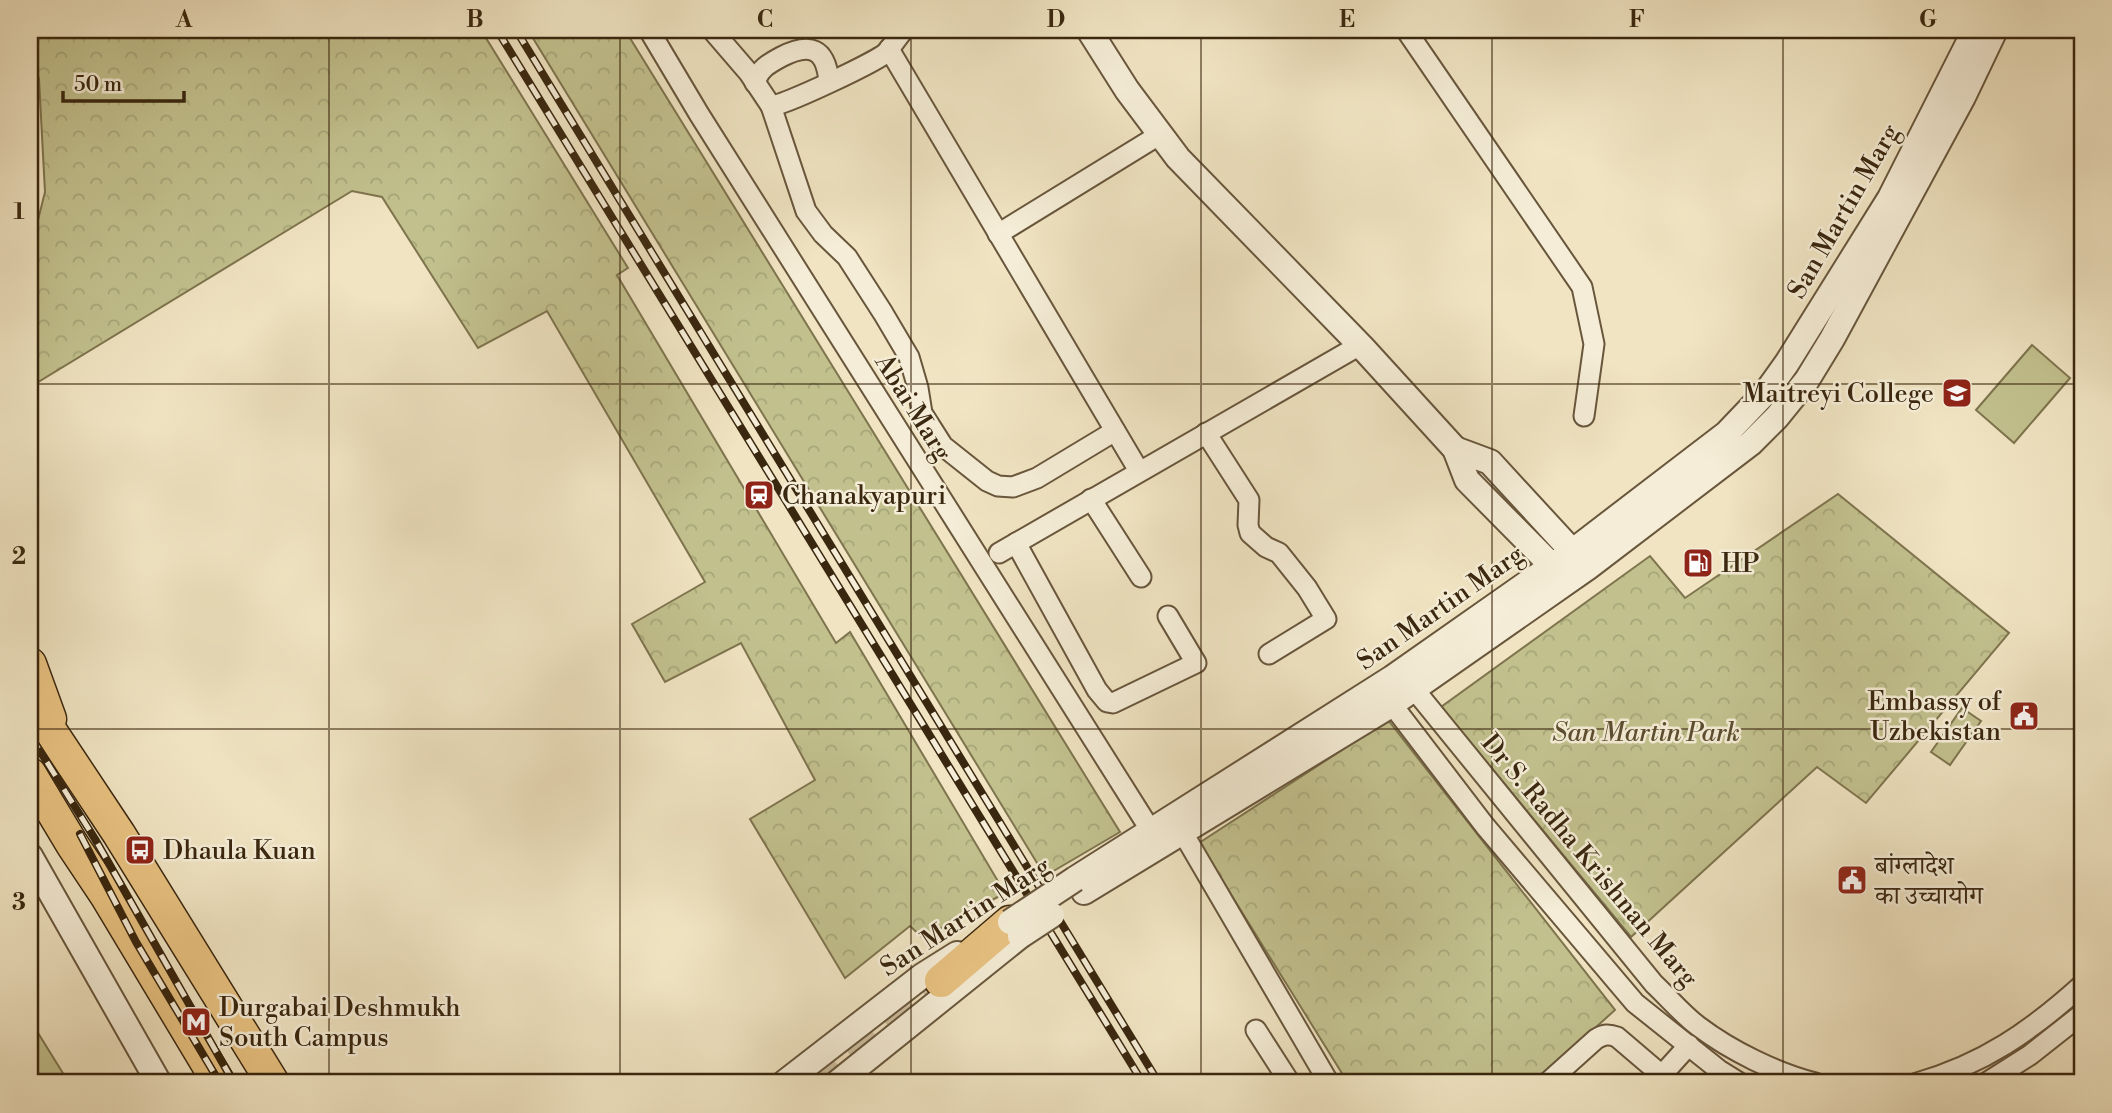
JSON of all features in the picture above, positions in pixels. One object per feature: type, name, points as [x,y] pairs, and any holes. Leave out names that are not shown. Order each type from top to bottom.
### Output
[{"type":"main road","points":[[30,664],[58,742]]},
{"type":"main road","points":[[30,700],[120,834],[273,1083]]},
{"type":"main road","points":[[30,774],[38,806],[106,895],[219,1083]]},
{"type":"main road","points":[[943,984],[1015,929]]},
{"type":"street","name":"Abai Marg","points":[[649,30],[706,126],[1156,837]]},
{"type":"street","points":[[712,30],[771,106],[806,211],[822,234],[847,257],[909,357],[922,413],[943,446],[987,481],[998,486],[1013,486],[1037,478],[1115,431]]},
{"type":"street","points":[[771,106],[779,106],[886,53],[903,30]]},
{"type":"street","points":[[1088,30],[1127,90],[1178,158],[1360,345],[1455,449],[1490,462],[1570,567]]},
{"type":"street","points":[[1406,30],[1582,287],[1594,344],[1584,416]]},
{"type":"street","name":"San Martin Marg","points":[[1570,567],[1727,433],[1768,391],[1889,198],[1975,30]]},
{"type":"street","name":"San Martin Marg","points":[[1156,837],[1183,833],[1751,443],[1777,417],[1807,380],[1832,340],[1963,97],[1995,30]]},
{"type":"street","points":[[755,83],[758,73],[769,63],[795,49],[810,48],[824,60],[829,82]]},
{"type":"street","points":[[889,49],[1139,471]]},
{"type":"street","points":[[998,234],[1159,135]]},
{"type":"street","points":[[1168,615],[1196,663],[1113,703],[1107,702],[1007,548],[1360,345]]},
{"type":"street","points":[[1206,433],[1249,500],[1250,533],[1266,547],[1279,553],[1307,588],[1326,619],[1269,654]]},
{"type":"street","points":[[1091,499],[1141,577]]},
{"type":"street","name":"Dr S. Radha Krishnan Marg","points":[[1408,681],[1654,984],[1698,1026],[1762,1064],[1791,1077],[1815,1083]]},
{"type":"street","name":"San Martin Marg","points":[[837,1083],[1015,929],[1156,837],[1385,696]]},
{"type":"street","name":"Dr S. Radha Krishnan Marg","points":[[1385,696],[1485,826],[1635,1003],[1719,1070],[1740,1083]]},
{"type":"street","points":[[1183,833],[1329,1083]]},
{"type":"street","points":[[30,856],[159,1083]]},
{"type":"street","name":"San Martin Marg","points":[[784,1083],[922,976],[1015,929]]},
{"type":"street","points":[[1635,1003],[1654,984]]},
{"type":"street","points":[[1920,1083],[1951,1073],[1997,1052],[2053,1012],[2082,985]]},
{"type":"street","points":[[1986,1083],[2030,1055],[2082,1014]]},
{"type":"street","points":[[1256,1030],[1290,1083]]},
{"type":"street","points":[[1547,1083],[1602,1035],[1617,1037],[1666,1080],[1689,1045]]},
{"type":"green space","points":[[30,30],[481,30],[628,268],[617,275],[836,643],[850,632],[1005,893],[923,938],[910,926],[845,978],[750,819],[815,780],[741,643],[665,682],[632,624],[705,582],[547,311],[478,348],[382,197],[352,191],[30,387],[30,252],[45,192],[39,79],[30,42]]},
{"type":"green space","points":[[528,30],[625,30],[1120,832],[1045,876]]},
{"type":"green space","points":[[2032,345],[2070,378],[2014,443],[1976,410]]},
{"type":"green space","name":"San Martin Park","points":[[1838,494],[2009,633],[1866,803],[1817,767],[1631,937],[1441,707],[1650,556],[1685,598]]},
{"type":"green space","points":[[1962,708],[1981,721],[1950,765],[1931,752]]},
{"type":"green space","points":[[1388,720],[1615,1010],[1534,1083],[1348,1083],[1199,843]]},
{"type":"green space","points":[[30,1020],[69,1083],[30,1083]]},
{"type":"tunnel","points":[[811,1083],[872,1031],[941,981]]},
{"type":"railway","points":[[497,30],[1143,1083]]},
{"type":"railway","points":[[516,30],[1159,1083]]},
{"type":"railway","points":[[30,735],[95,839],[234,1083]]},
{"type":"railway","points":[[80,834],[136,942],[220,1083]]},
{"type":"place","name":"Maitreyi College","points":[[1957,393]]},
{"type":"place","name":"Chanakyapuri","points":[[759,495]]},
{"type":"place","name":"HP","points":[[1698,563]]},
{"type":"place","name":"Embassy of Uzbekistan","points":[[2024,716]]},
{"type":"place","name":"Dhaula Kuan","points":[[140,850]]},
{"type":"place","name":"बांग्लादेश का उच्चायोग","points":[[1852,880]]},
{"type":"place","name":"Durgabai Deshmukh South Campus","points":[[196,1022]]}]
